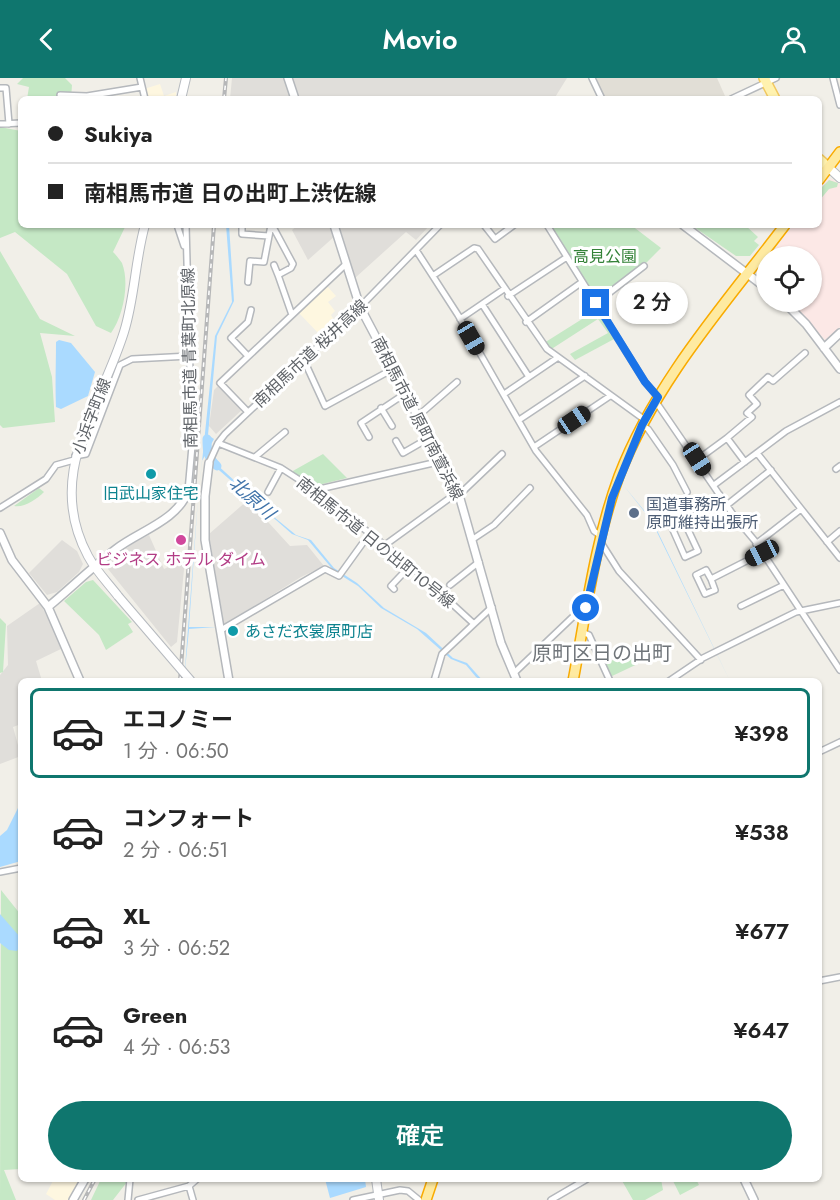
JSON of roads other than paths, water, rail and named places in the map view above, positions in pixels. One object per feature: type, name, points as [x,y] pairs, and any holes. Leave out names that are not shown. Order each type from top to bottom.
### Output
[{"type":"highway","points":[[822,176],[840,152]]},
{"type":"highway","points":[[574,678],[601,539],[620,475],[643,423],[657,399],[747,273],[783,228]]},
{"type":"highway","points":[[426,1200],[432,1182]]},
{"type":"main road","points":[[182,96],[186,78]]},
{"type":"main road","points":[[769,79],[774,96]]},
{"type":"main road","points":[[822,162],[839,176]]},
{"type":"main road","name":"小浜字町線","points":[[144,228],[135,264],[131,305],[116,364],[74,458],[71,486],[74,518],[80,540],[95,567],[188,678]]},
{"type":"street","points":[[140,78],[144,96]]},
{"type":"street","points":[[288,78],[294,96]]},
{"type":"street","points":[[592,78],[601,96]]},
{"type":"street","points":[[833,78],[840,105]]},
{"type":"street","points":[[737,96],[769,79]]},
{"type":"street","points":[[60,95],[103,94],[142,87]]},
{"type":"street","points":[[0,88],[6,88],[9,124]]},
{"type":"street","points":[[97,96],[103,94]]},
{"type":"street","points":[[0,124],[18,123]]},
{"type":"street","points":[[178,228],[186,255]]},
{"type":"street","name":"南相馬市道 青葉町北原線","points":[[186,228],[192,446],[188,491]]},
{"type":"street","points":[[242,228],[242,234],[269,236]]},
{"type":"street","points":[[248,282],[250,261],[264,262],[270,228]]},
{"type":"street","points":[[273,228],[293,264],[291,268],[278,275]]},
{"type":"street","name":"南相馬市道 原町南萱浜線","points":[[335,228],[360,307],[458,493],[501,643],[516,678]]},
{"type":"street","name":"南相馬市道 桜井高線","points":[[229,678],[205,540],[205,496],[209,464],[214,450],[247,411],[360,307],[437,228]]},
{"type":"street","points":[[486,228],[495,239],[510,228]]},
{"type":"street","points":[[549,228],[645,382],[840,670]]},
{"type":"street","points":[[687,228],[756,280]]},
{"type":"street","points":[[434,275],[474,248],[478,249],[538,340],[557,358],[585,376],[643,423],[673,465],[687,492]]},
{"type":"street","points":[[416,250],[434,275],[534,447],[587,515],[594,531],[619,571],[701,660]]},
{"type":"street","points":[[508,296],[567,257]]},
{"type":"street","points":[[247,411],[220,382],[346,264]]},
{"type":"street","points":[[274,265],[292,315]]},
{"type":"street","points":[[596,303],[644,266]]},
{"type":"street","points":[[526,322],[582,282]]},
{"type":"street","points":[[460,319],[504,289]]},
{"type":"street","points":[[482,304],[529,377]]},
{"type":"street","points":[[248,356],[231,338],[248,322],[251,310]]},
{"type":"street","points":[[793,312],[840,369]]},
{"type":"street","points":[[824,348],[840,333]]},
{"type":"street","points":[[697,459],[752,417],[747,413],[757,404],[749,395],[768,377],[773,381],[805,353]]},
{"type":"street","points":[[116,364],[132,359],[190,356]]},
{"type":"street","points":[[303,358],[326,406],[393,369]]},
{"type":"street","points":[[504,394],[557,358]]},
{"type":"street","points":[[519,420],[585,376]]},
{"type":"street","points":[[418,416],[457,382]]},
{"type":"street","points":[[369,437],[361,423],[406,393]]},
{"type":"street","points":[[534,447],[610,396]]},
{"type":"street","points":[[714,485],[786,431],[840,402]]},
{"type":"street","points":[[381,408],[392,426]]},
{"type":"street","points":[[255,457],[285,432]]},
{"type":"street","points":[[396,441],[404,453],[429,438]]},
{"type":"street","points":[[727,438],[745,462]]},
{"type":"street","name":"南相馬市道 日の出町10号線","points":[[218,443],[281,468],[315,490],[410,566],[473,623]]},
{"type":"street","points":[[757,453],[840,558]]},
{"type":"street","points":[[385,545],[458,493],[502,454]]},
{"type":"street","points":[[0,508],[46,479],[56,465],[74,458]]},
{"type":"street","points":[[315,490],[442,461]]},
{"type":"street","points":[[267,492],[281,468]]},
{"type":"street","points":[[727,505],[771,470]]},
{"type":"street","points":[[473,539],[489,529],[530,488]]},
{"type":"street","points":[[48,608],[123,544],[168,516],[184,500],[188,491]]},
{"type":"street","points":[[682,517],[699,551],[686,557],[669,521],[682,517],[720,495]]},
{"type":"street","points":[[756,544],[801,509]]},
{"type":"street","points":[[827,542],[840,531]]},
{"type":"street","points":[[0,533],[12,560],[48,608],[79,678]]},
{"type":"street","points":[[221,630],[325,569],[340,574],[370,533]]},
{"type":"street","points":[[711,579],[762,553]]},
{"type":"street","points":[[450,585],[479,562]]},
{"type":"street","points":[[394,590],[391,586],[410,566]]},
{"type":"street","points":[[741,606],[784,585]]},
{"type":"street","points":[[682,678],[701,660],[801,611],[840,603]]},
{"type":"street","points":[[435,678],[444,651],[492,607]]},
{"type":"street","points":[[514,673],[579,611],[586,608]]},
{"type":"street","points":[[582,632],[589,635],[609,678]]},
{"type":"street","points":[[822,751],[840,742]]},
{"type":"street","points":[[0,872],[18,869]]},
{"type":"street","points":[[822,980],[840,977]]},
{"type":"street","points":[[73,1200],[83,1182]]},
{"type":"street","points":[[128,1200],[130,1182]]},
{"type":"street","points":[[138,1200],[189,1186],[194,1182]]},
{"type":"street","points":[[551,1200],[582,1182]]},
{"type":"street","points":[[745,1182],[754,1200]]},
{"type":"street","points":[[189,1186],[193,1200]]},
{"type":"street","points":[[353,1200],[400,1190],[408,1191],[419,1200]]},
{"type":"water","points":[[226,228],[229,228],[234,301],[217,336],[208,435],[214,439],[202,461],[215,336],[232,302]]},
{"type":"water","points":[[59,340],[71,343],[95,372],[88,396],[61,409],[56,407],[56,342]]},
{"type":"water","points":[[213,461],[296,535],[311,540],[334,568],[357,583],[384,608],[426,633],[453,658],[467,663],[480,678],[476,677],[466,665],[451,659],[417,629],[381,608],[358,586],[334,571],[308,540],[292,534],[212,464]]},
{"type":"water","points":[[624,486],[652,520],[729,678],[729,678],[651,520]]},
{"type":"water","points":[[198,498],[189,627],[216,627],[189,629],[184,678]]},
{"type":"water","points":[[18,808],[18,862],[0,867],[0,836],[7,830]]},
{"type":"water","points":[[0,914],[18,935],[18,949],[17,951],[9,950],[0,943]]},
{"type":"water","points":[[326,1182],[365,1182],[366,1187],[330,1198]]},
{"type":"waterway","name":"北原川","points":[[207,439],[208,454],[217,466]]},
{"type":"railway","points":[[224,96],[226,78]]},
{"type":"railway","points":[[180,678],[214,228]]},
{"type":"railway","points":[[84,1200],[93,1182]]},
{"type":"place","name":"旧武山家住宅","points":[[151,474]]},
{"type":"place","name":"国道事務所 原町維持出張所","points":[[634,513]]},
{"type":"place","name":"ビジネス ホテル ダイム","points":[[181,540]]},
{"type":"place","name":"あさだ衣裳原町店","points":[[233,631]]},
{"type":"district","name":"原町区日の出町","points":[[602,653]]},
{"type":"park label","name":"高見公園","points":[[605,256]]}]
